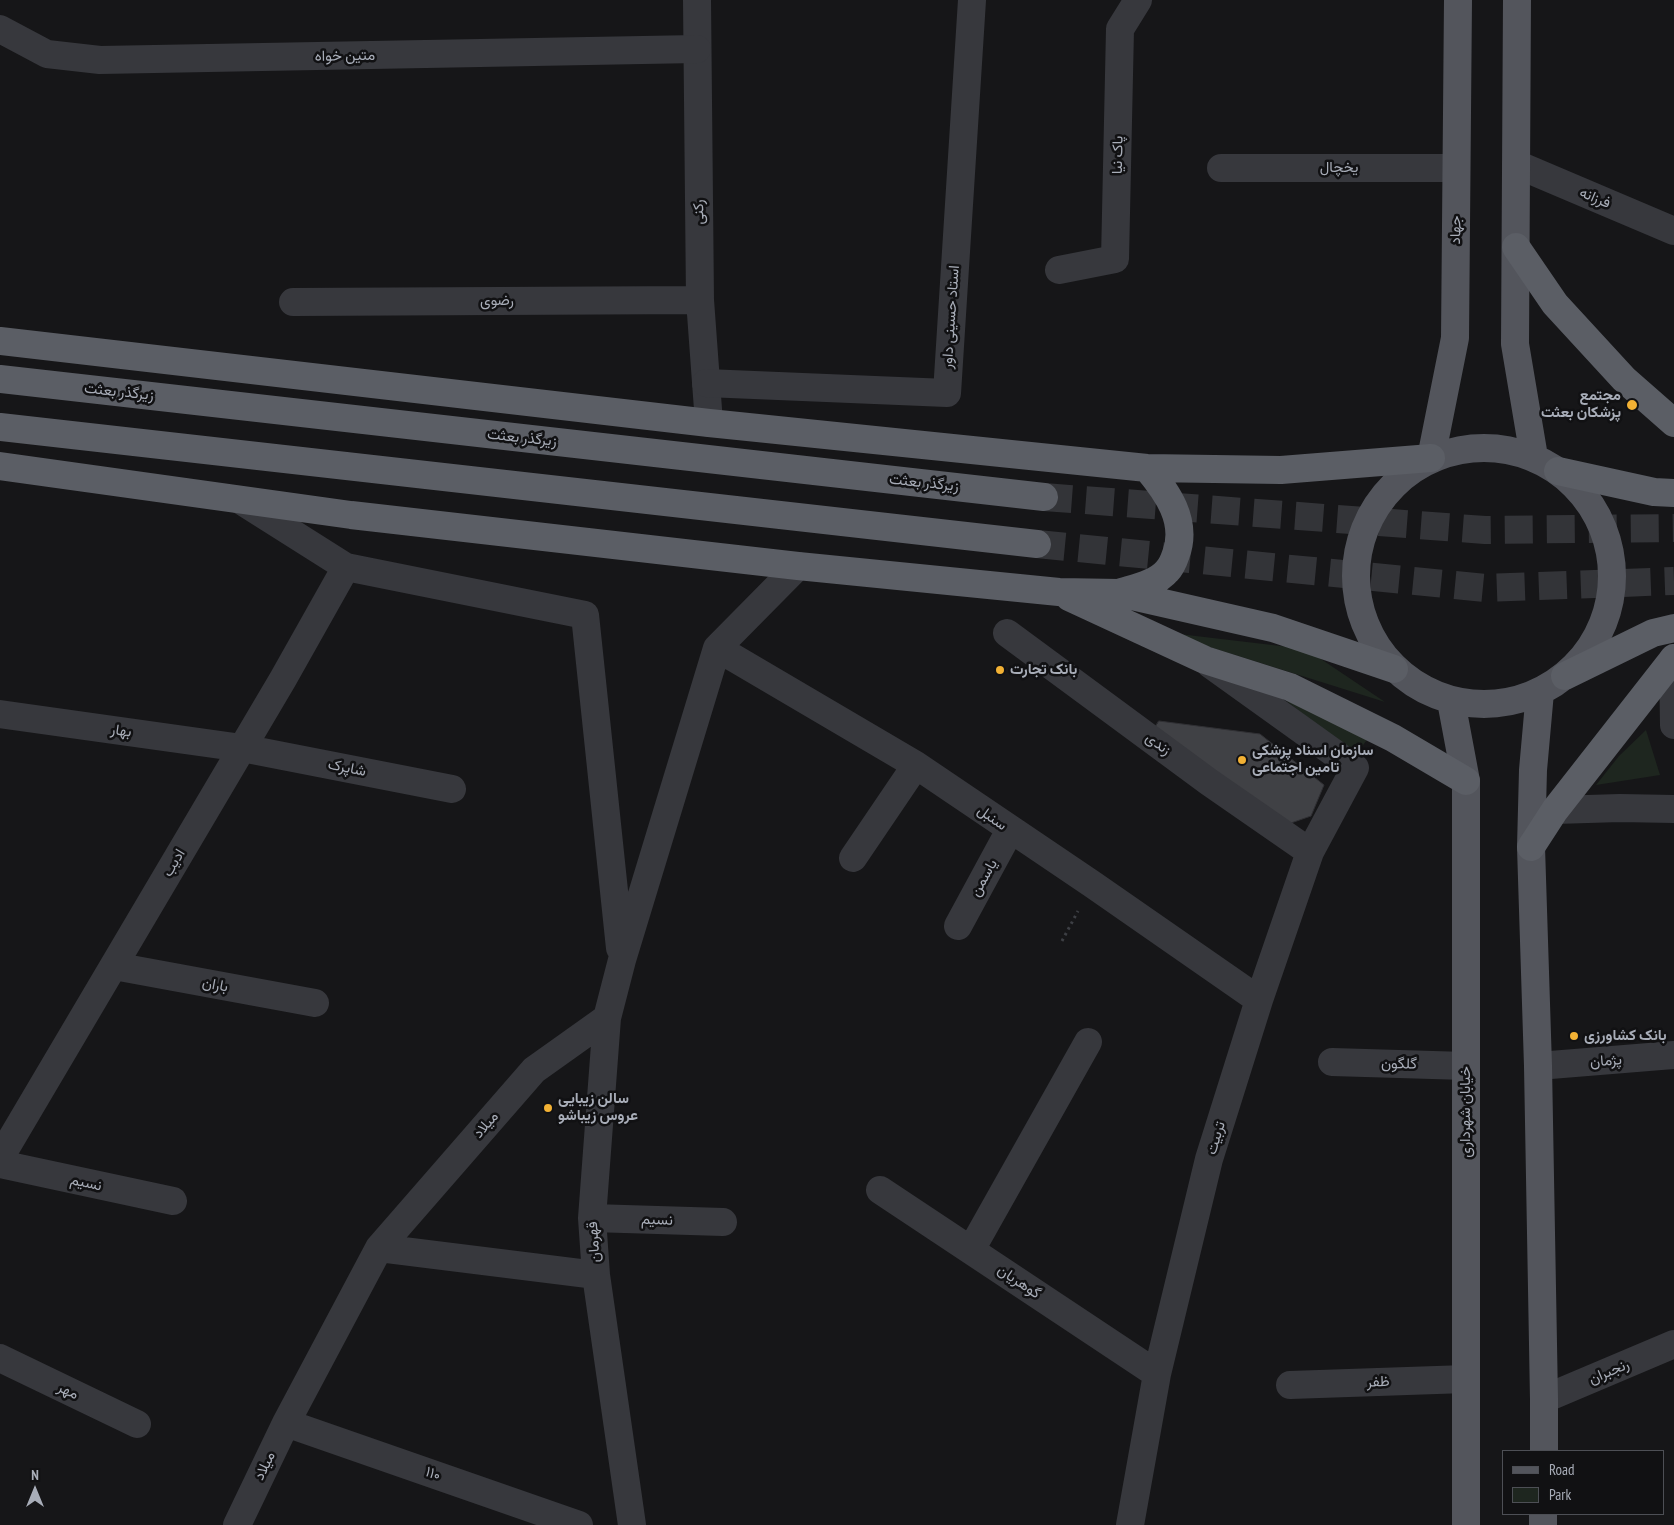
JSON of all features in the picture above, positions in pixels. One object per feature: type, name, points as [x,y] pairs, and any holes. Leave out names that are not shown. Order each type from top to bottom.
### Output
[{"type":"highway","points":[[1516,247],[1554,304],[1624,379],[1674,423]]},
{"type":"highway","points":[[0,340],[709,423],[1147,468],[1281,470],[1431,458]]},
{"type":"highway","name":"زیرگذر بعثت","points":[[0,379],[1044,497]]},
{"type":"highway","points":[[0,427],[1037,544]]},
{"type":"highway","points":[[0,466],[371,517],[798,566],[1059,592],[1119,594],[1273,628],[1394,669]]},
{"type":"highway","points":[[1119,594],[1157,579],[1167,571],[1178,548],[1178,517],[1172,501],[1147,468]]},
{"type":"highway","points":[[1558,471],[1654,492],[1674,493]]},
{"type":"highway","points":[[1059,592],[1205,660],[1290,687],[1393,738],[1466,781]]},
{"type":"highway","points":[[1566,676],[1653,633],[1674,628]]},
{"type":"highway","points":[[1531,847],[1555,810],[1673,658]]},
{"type":"main road","name":"جهاد","points":[[1431,458],[1454,338],[1458,0]]},
{"type":"main road","points":[[1517,0],[1515,344],[1534,457]]},
{"type":"main road","points":[[1500,448],[1534,457],[1558,471],[1579,489],[1595,511],[1606,533],[1610,549],[1613,581],[1610,604],[1602,627],[1587,654],[1566,676],[1540,692],[1511,702],[1481,705],[1451,701],[1420,689],[1394,669],[1373,643],[1360,613],[1355,586],[1356,558],[1363,531],[1375,506],[1400,478],[1431,458],[1465,449],[1500,448]]},
{"type":"main road","points":[[1540,692],[1533,770],[1531,847],[1538,1066],[1544,1450]]},
{"type":"main road","name":"خیابان شهرداری","points":[[1451,701],[1466,781],[1466,1525]]},
{"type":"street","name":"رکنی","points":[[697,0],[700,300],[709,423]]},
{"type":"street","name":"استاد حسینی داور","points":[[706,383],[947,393],[972,0]]},
{"type":"street","name":"پاک نیا","points":[[1059,270],[1116,259],[1120,29],[1138,0]]},
{"type":"street","name":"متین خواه","points":[[0,29],[47,54],[100,60],[697,49]]},
{"type":"street","name":"فرزانه","points":[[1516,164],[1674,231]]},
{"type":"street","name":"یخچال","points":[[1221,168],[1456,168]]},
{"type":"street","name":"رضوی","points":[[293,302],[700,300]]},
{"type":"street","points":[[240,500],[346,568],[585,615],[622,960]]},
{"type":"street","points":[[718,648],[798,566]]},
{"type":"street","name":"ادیب","points":[[0,1158],[346,568]]},
{"type":"street","name":"زندی","points":[[1007,633],[1208,782],[1310,852]]},
{"type":"street","name":"سنبل","points":[[718,648],[916,766],[1092,884],[1259,1000]]},
{"type":"street","name":"قهرمان","points":[[632,1525],[596,1275],[592,1218],[608,1018],[622,960],[718,648]]},
{"type":"street","points":[[1673,658],[1674,725]]},
{"type":"street","name":"تربیت","points":[[1130,1525],[1157,1374],[1210,1159],[1259,1000],[1310,852],[1355,768],[1205,660]]},
{"type":"street","name":"بهار","points":[[0,714],[242,748]]},
{"type":"street","name":"شاپرک","points":[[242,748],[452,789]]},
{"type":"street","points":[[854,858],[916,766]]},
{"type":"street","points":[[1555,810],[1674,809]]},
{"type":"street","name":"یاسمن","points":[[958,926],[1010,830]]},
{"type":"street","name":"باران","points":[[114,966],[315,1003]]},
{"type":"street","name":"میلاد","points":[[237,1525],[286,1423],[379,1248],[534,1070],[608,1018]]},
{"type":"street","points":[[971,1250],[1088,1042]]},
{"type":"street","name":"پژمان","points":[[1538,1066],[1674,1055]]},
{"type":"street","name":"گلگون","points":[[1332,1062],[1466,1066]]},
{"type":"street","name":"نسیم","points":[[0,1164],[172,1201]]},
{"type":"street","name":"گوهریان","points":[[880,1190],[1157,1374]]},
{"type":"street","name":"نسیم","points":[[592,1218],[722,1222]]},
{"type":"street","points":[[379,1248],[596,1275]]},
{"type":"street","name":"رنجبران","points":[[1544,1399],[1674,1344]]},
{"type":"street","name":"مهر","points":[[0,1358],[137,1424]]},
{"type":"street","name":"ظفر","points":[[1290,1385],[1466,1379]]},
{"type":"street","name":"۱۱۰","points":[[286,1423],[579,1525]]},
{"type":"green space","points":[[1162,632],[1306,649],[1385,702]]},
{"type":"green space","points":[[1279,695],[1369,737],[1355,756]]},
{"type":"green space","points":[[1646,730],[1660,775],[1596,785],[1619,756]]},
{"type":"building","name":"سازمان اسناد پزشکی تامین اجتماعی","points":[[1159,721],[1260,734],[1324,785],[1311,816],[1288,824],[1152,732]]},
{"type":"tunnel","points":[[1044,497],[1485,530],[1674,528]]},
{"type":"tunnel","points":[[1037,544],[1486,588],[1674,581]]},
{"type":"place","name":"مجتمع پزشکان بعثت","points":[[1632,405]]},
{"type":"place","name":"بانک تجارت","points":[[1000,670]]},
{"type":"place","name":"سازمان اسناد پزشکی تامین اجتماعی","points":[[1242,760]]},
{"type":"place","name":"بانک کشاورزی","points":[[1574,1036]]},
{"type":"place","name":"سالن زیبایی عروس زیباشو","points":[[548,1108]]}]
